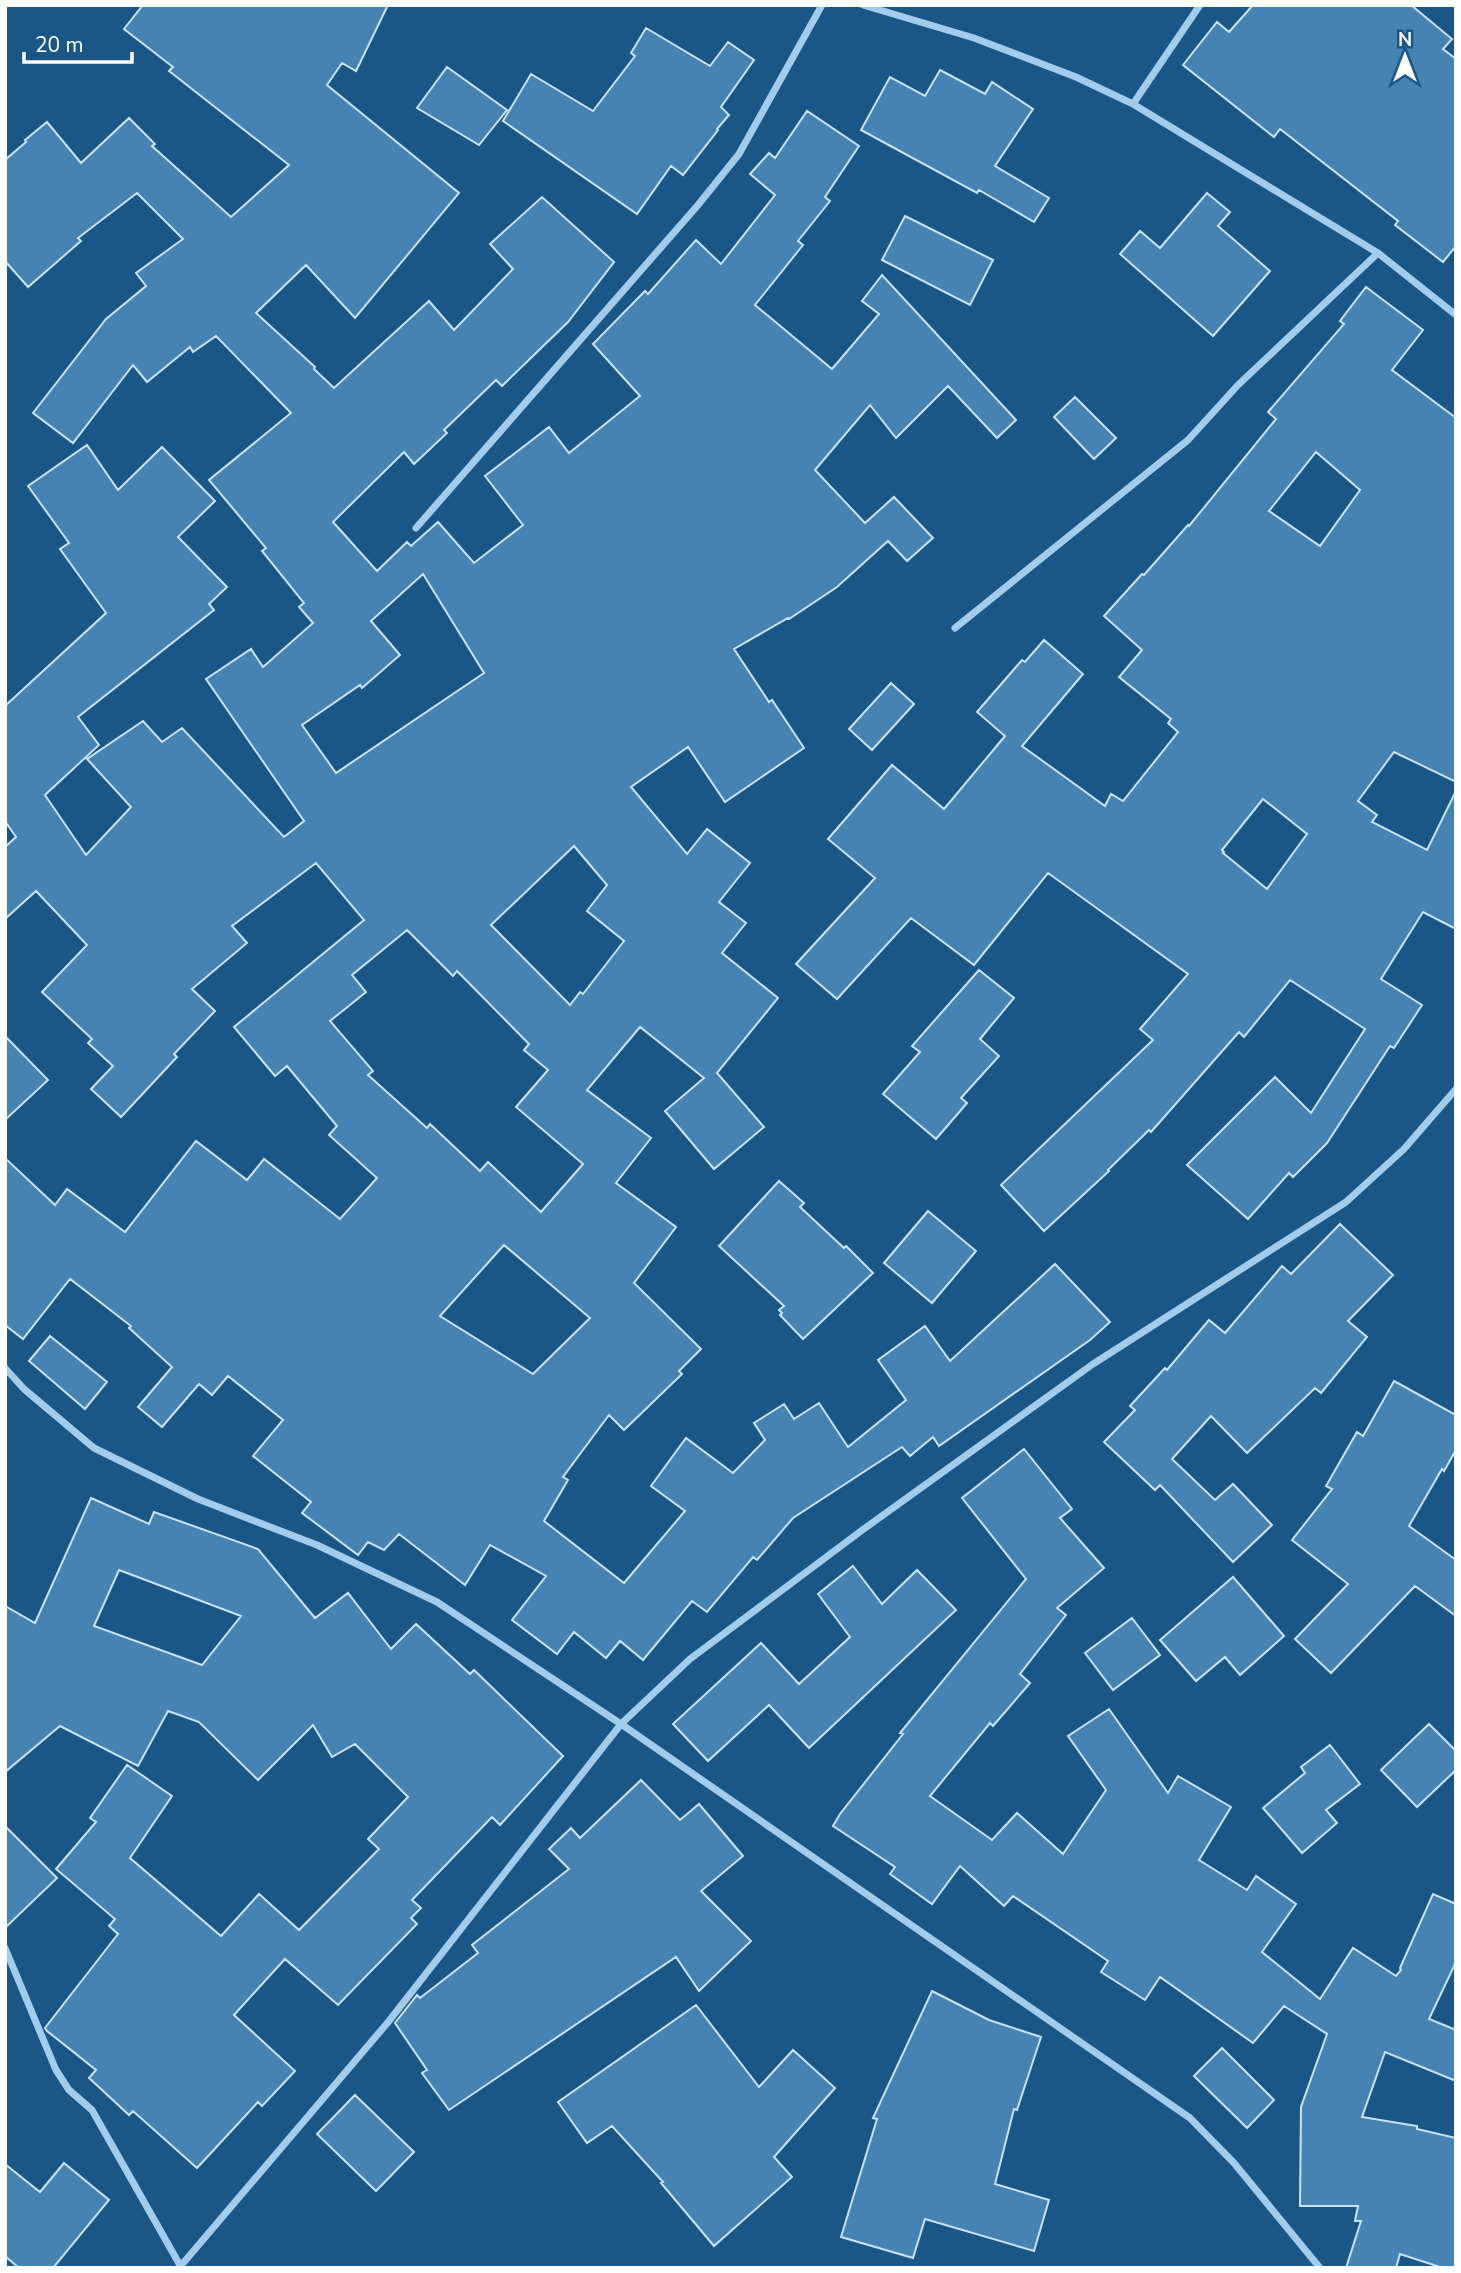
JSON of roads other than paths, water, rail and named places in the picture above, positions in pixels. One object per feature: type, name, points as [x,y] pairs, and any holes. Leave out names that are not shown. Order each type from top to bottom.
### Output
[{"type":"street","points":[[416,528],[698,205],[739,154],[822,5]]},
{"type":"street","points":[[863,5],[974,38],[1076,78],[1133,104],[1378,253],[1456,315]]},
{"type":"street","points":[[1133,104],[1200,5]]},
{"type":"street","points":[[955,628],[1188,440],[1238,385],[1378,253]]},
{"type":"street","points":[[5,1948],[56,2070],[69,2090],[93,2110],[180,2267],[389,2021],[621,1724],[690,1659],[861,1531],[1093,1364],[1346,1202],[1404,1149],[1456,1089]]},
{"type":"street","points":[[5,1368],[24,1389],[94,1448],[198,1499],[317,1545],[436,1602],[621,1724],[1190,2118],[1234,2163],[1320,2268]]}]
